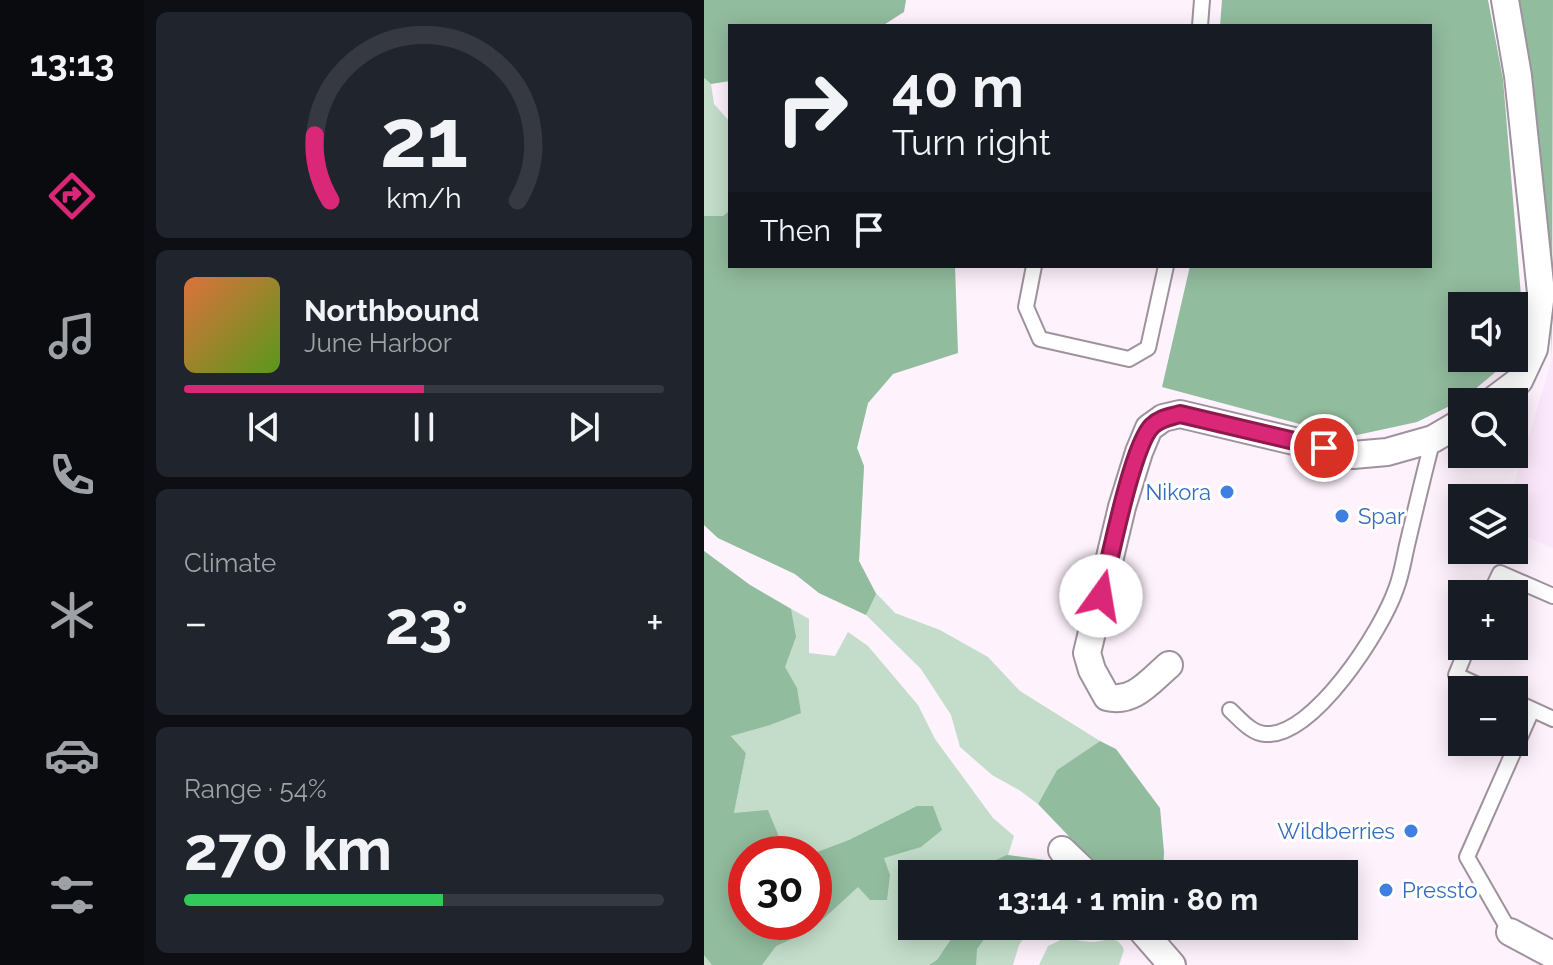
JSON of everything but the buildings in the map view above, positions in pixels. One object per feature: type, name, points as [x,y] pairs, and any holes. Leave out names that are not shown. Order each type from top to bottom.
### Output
[{"type":"street","points":[[1505,0],[1518,76],[1541,293],[1534,349],[1519,381],[1510,388]]},
{"type":"street","points":[[1169,665],[1131,697],[1118,700],[1107,697],[1098,684],[1087,653],[1122,507],[1149,428],[1163,418],[1180,414],[1353,455],[1387,452],[1433,439],[1448,430]]},
{"type":"street","points":[[1062,850],[1072,860]]},
{"type":"street","points":[[1510,932],[1553,955]]},
{"type":"street","points":[[1147,940],[1161,960]]},
{"type":"lane","points":[[1200,24],[1202,0]]},
{"type":"lane","points":[[1034,268],[1026,307],[1040,339],[1129,359],[1148,348],[1166,268]]},
{"type":"lane","points":[[1230,710],[1252,730],[1261,734],[1277,734],[1305,717],[1342,681],[1379,628],[1397,589],[1433,439]]},
{"type":"lane","points":[[1497,580],[1500,573],[1516,580]]},
{"type":"lane","points":[[1528,585],[1553,596]]},
{"type":"lane","points":[[1528,708],[1553,719]]},
{"type":"lane","points":[[1510,932],[1467,857],[1532,710]]},
{"type":"shaded area","points":[[1553,356],[1553,548],[1528,537],[1528,484],[1514,484],[1519,468],[1528,468],[1528,439]]},
{"type":"green space","points":[[704,0],[906,0],[904,12],[885,24],[728,24],[728,81],[711,84],[704,78]]},
{"type":"green space","points":[[1222,0],[1488,0],[1503,79],[1521,292],[1448,292],[1448,372],[1496,372],[1476,388],[1448,388],[1448,407],[1417,422],[1348,437],[1162,387],[1190,268],[1432,268],[1432,24],[1220,24]]},
{"type":"green space","points":[[1519,0],[1553,0],[1552,359],[1550,268],[1538,135]]},
{"type":"green space","points":[[704,78],[711,84],[714,104],[728,120],[728,212],[723,216],[704,216]]},
{"type":"green space","points":[[728,212],[728,268],[955,268],[958,353],[893,374],[868,403],[857,448],[864,466],[859,561],[876,594],[866,615],[819,593],[795,574],[718,538],[704,525],[704,216],[723,216]]},
{"type":"green space","points":[[893,374],[868,403],[857,448],[864,466],[859,561],[876,593],[895,613],[940,630],[988,657],[1020,691],[1100,741],[1057,770],[1038,804],[992,775],[960,747],[951,715],[921,669],[866,615],[819,593],[795,574],[718,538],[704,525]]},
{"type":"green space","points":[[704,551],[750,585],[809,619],[809,653],[835,656],[848,632],[868,646],[918,705],[935,739],[993,818],[1014,836],[1008,855],[1045,860],[898,860],[898,940],[1022,940],[1013,965],[704,965],[704,838],[734,813],[746,753],[722,725]]},
{"type":"green space","points":[[704,551],[750,585],[791,609],[796,637],[785,667],[797,688],[801,713],[731,736],[746,753],[734,813],[768,810],[779,836],[728,836],[728,940],[790,940],[776,946],[762,965],[712,965],[704,955]]},
{"type":"green space","points":[[1100,741],[1116,749],[1160,808],[1164,860],[1092,860],[1038,804],[1057,770]]},
{"type":"green space","points":[[917,806],[933,806],[942,830],[921,847],[884,858],[890,875],[887,900],[870,900],[858,887],[832,911],[832,846]]},
{"type":"green space","points":[[1007,855],[1045,860],[996,860]]},
{"type":"green space","points":[[951,940],[983,940],[977,949],[976,965],[929,965],[937,960]]},
{"type":"green space","points":[[1061,940],[1115,940],[1124,950],[1119,965],[1039,965],[1048,946]]},
{"type":"place","name":"Nikora","points":[[1227,492]]},
{"type":"place","name":"Spar","points":[[1342,516]]},
{"type":"place","name":"Wildberries","points":[[1411,831]]},
{"type":"place","name":"Pressto","points":[[1386,890]]},
{"type":"route","points":[[1101,596],[1122,507],[1139,452],[1149,428],[1163,418],[1180,414],[1324,448]]}]
